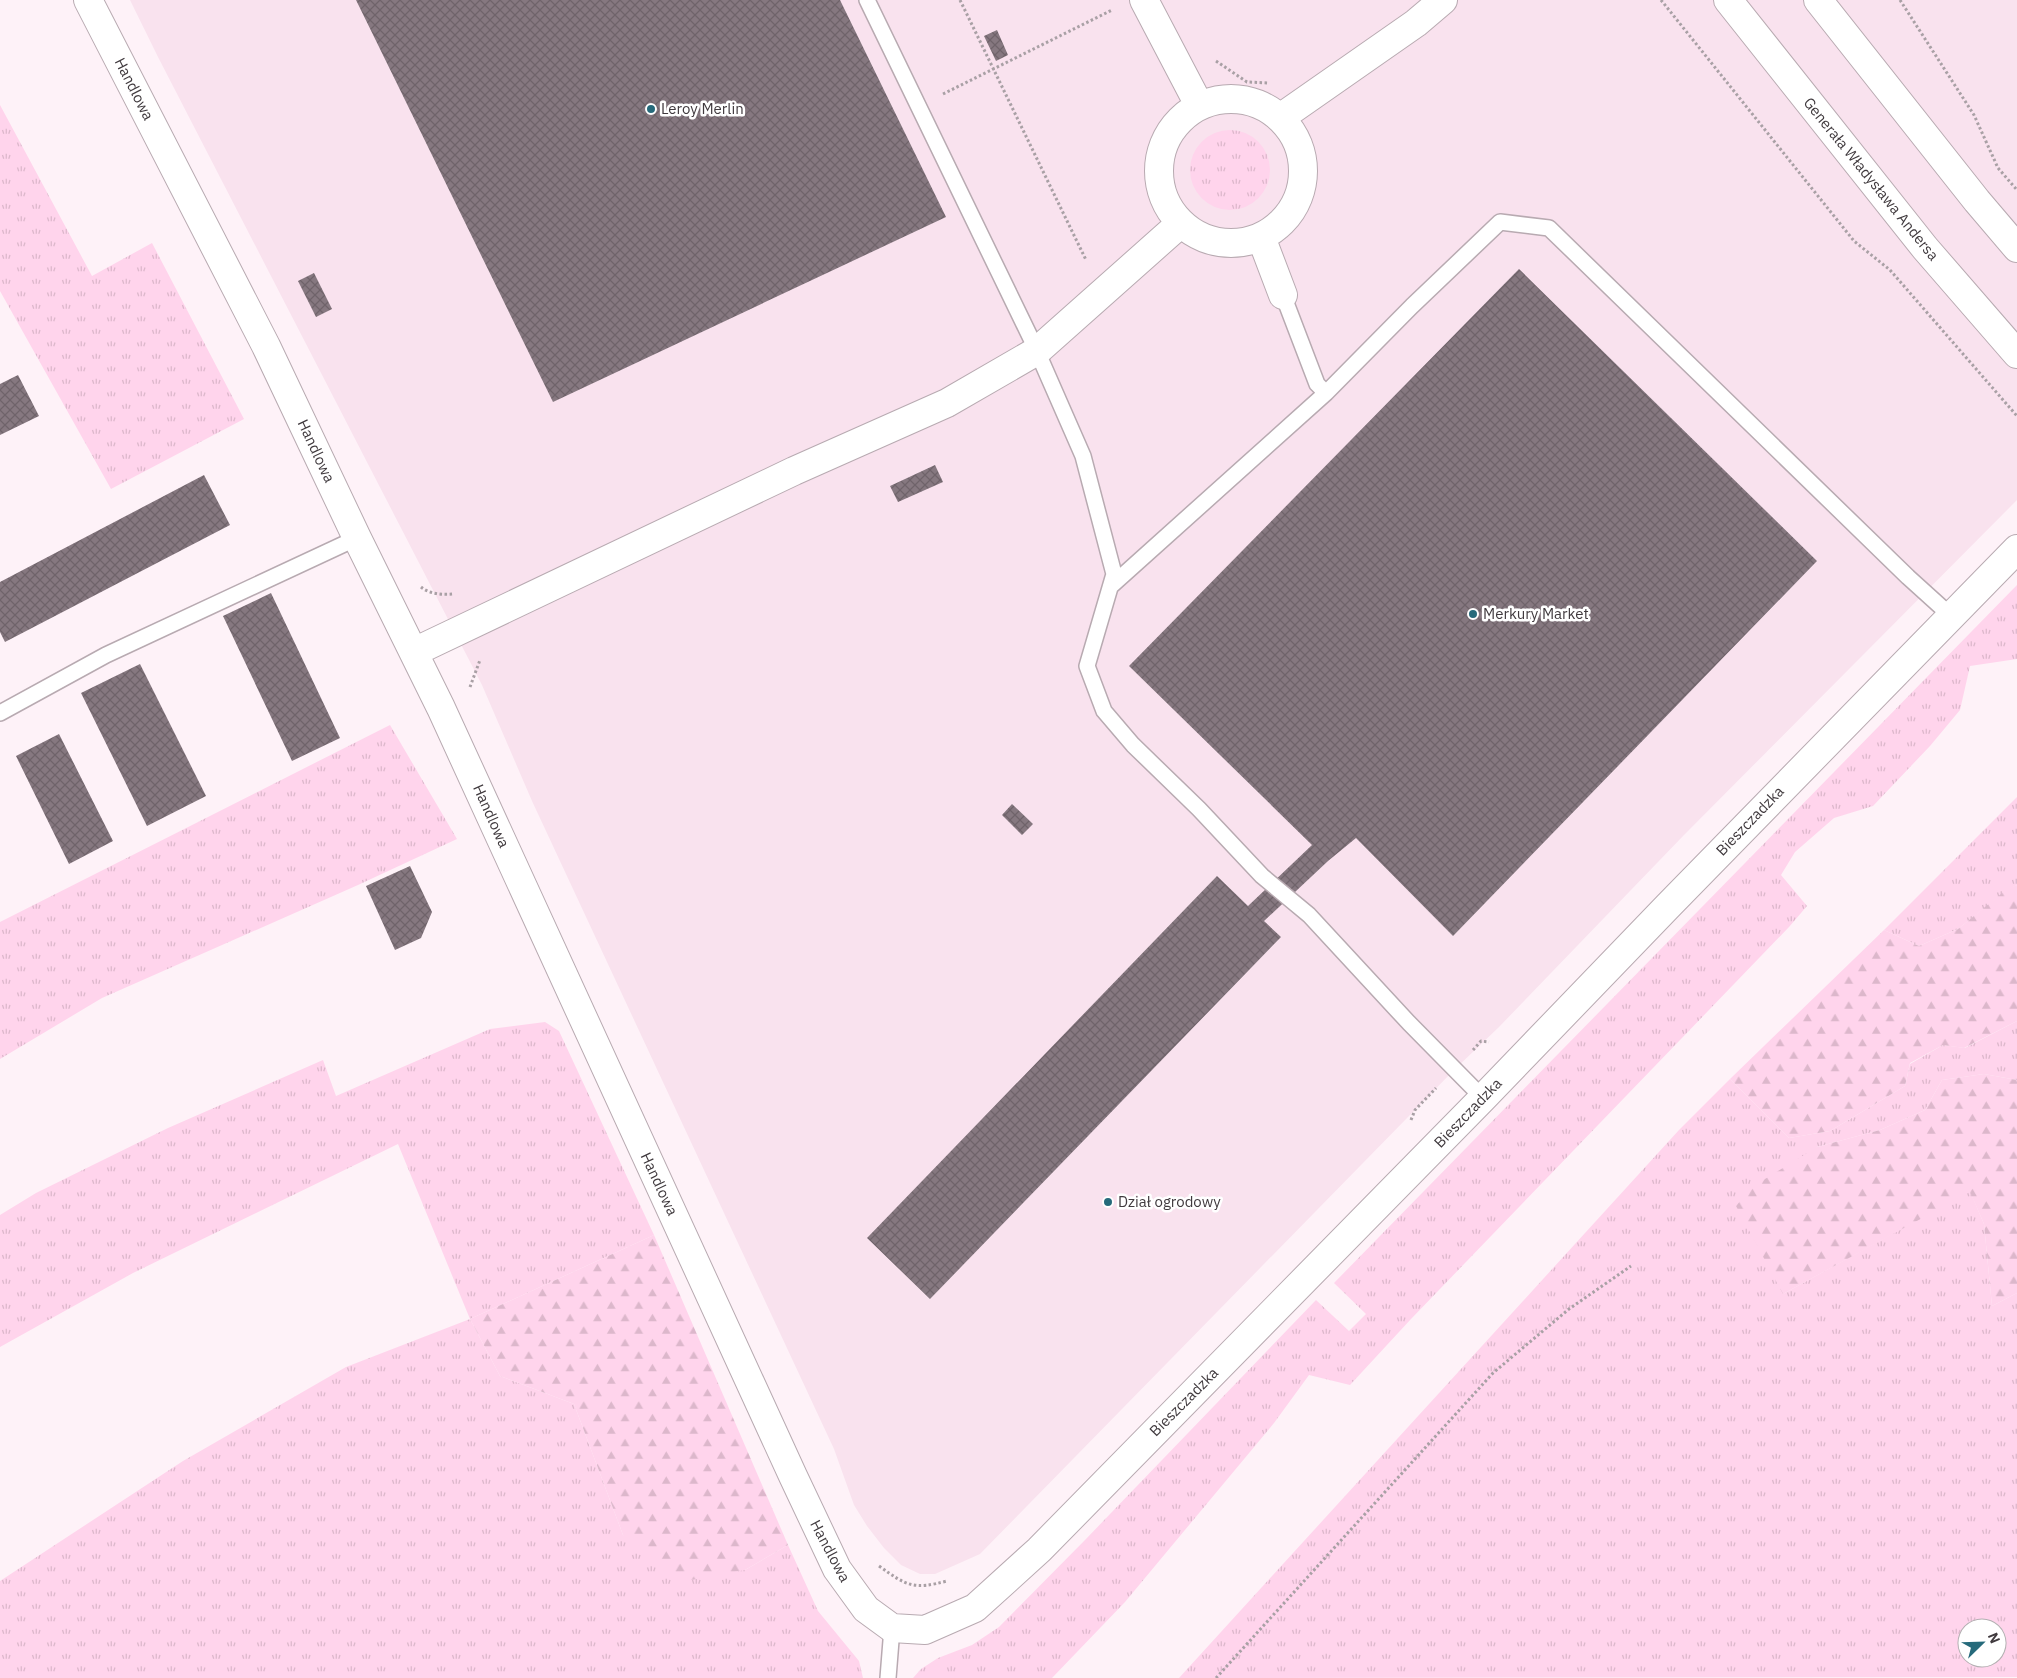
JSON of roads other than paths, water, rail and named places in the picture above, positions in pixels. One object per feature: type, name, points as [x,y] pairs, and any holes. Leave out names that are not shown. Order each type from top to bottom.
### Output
[{"type":"street","name":"Handlowa","points":[[88,0],[262,338],[357,538],[414,652],[492,817],[622,1105],[837,1569],[866,1609],[892,1628]]},
{"type":"street","points":[[1144,0],[1199,105]]},
{"type":"street","points":[[1280,118],[1416,23],[1443,0]]},
{"type":"street","name":"Generała Władysława Andersa","points":[[1728,0],[1925,248],[2017,354]]},
{"type":"street","points":[[1818,0],[1977,201],[2017,248]]},
{"type":"street","points":[[1227,98],[1256,103],[1280,118],[1295,137],[1303,159],[1302,183],[1295,205],[1281,224],[1261,237],[1233,243],[1205,238],[1181,223],[1162,194],[1159,159],[1173,127],[1199,105],[1227,98]]},
{"type":"street","points":[[414,652],[794,471],[948,404],[1037,351],[1181,223]]},
{"type":"street","points":[[1261,237],[1283,294]]},
{"type":"street","name":"Bieszczadzka","points":[[892,1628],[925,1630],[975,1608],[1039,1550],[1483,1098],[1950,615],[2017,549]]},
{"type":"lane","points":[[867,0],[1037,351],[1083,456],[1114,574],[1087,666],[1104,711],[1133,745],[1199,809],[1262,876],[1309,915],[1415,1030],[1483,1098]]},
{"type":"lane","points":[[1110,587],[1326,393],[1412,306],[1500,222],[1549,228],[1908,577],[1950,615]]},
{"type":"lane","points":[[1283,294],[1317,384],[1326,393]]},
{"type":"lane","points":[[0,713],[106,655],[357,538]]},
{"type":"lane","points":[[888,1678],[892,1628]]},
{"type":"place","name":"Leroy Merlin","points":[[651,109]]},
{"type":"place","name":"Merkury Market","points":[[1473,614]]},
{"type":"place","name":"Dział ogrodowy","points":[[1108,1202]]}]
